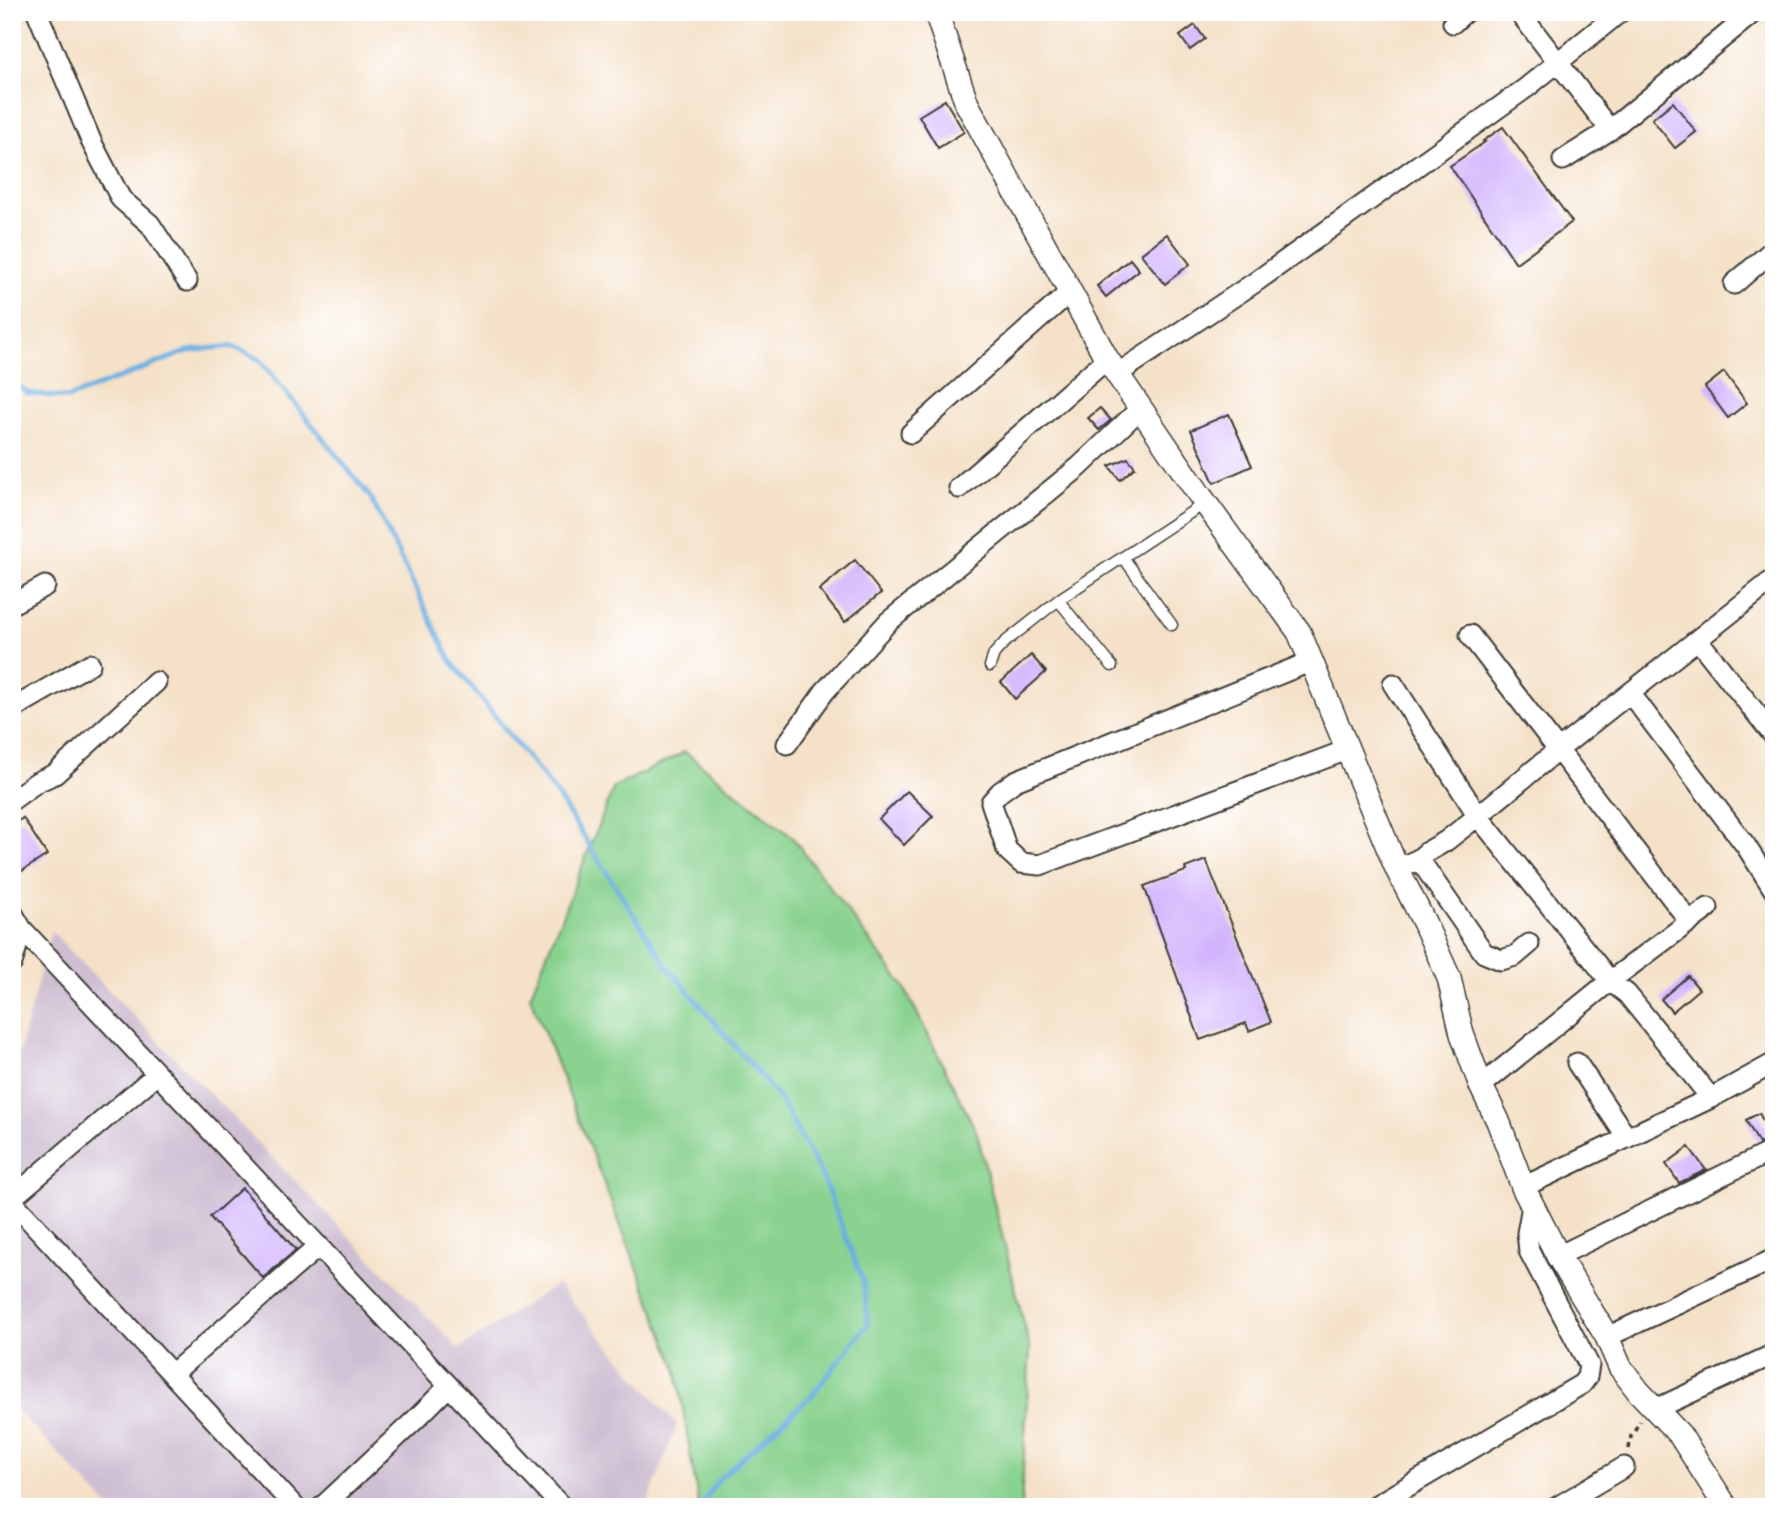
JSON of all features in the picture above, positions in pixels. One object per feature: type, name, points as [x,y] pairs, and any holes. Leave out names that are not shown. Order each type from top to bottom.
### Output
[{"type":"street","points":[[37,12],[92,143],[121,199],[150,224],[187,281]]},
{"type":"street","points":[[936,12],[967,104],[1112,366],[1299,632],[1397,869],[1449,978],[1462,1034],[1480,1086],[1498,1121],[1528,1196],[1558,1256],[1607,1337],[1620,1367],[1639,1392],[1680,1435],[1726,1507]]},
{"type":"street","points":[[1519,12],[1610,130]]},
{"type":"street","points":[[959,488],[1112,366],[1254,283],[1515,96],[1619,12]]},
{"type":"street","points":[[1563,160],[1610,130],[1754,12]]},
{"type":"street","points":[[1734,284],[1774,249]]},
{"type":"street","points":[[911,433],[1070,292]]},
{"type":"street","points":[[787,744],[825,691],[888,622],[1079,467],[1141,408]]},
{"type":"street","points":[[1397,869],[1419,859],[1446,841],[1770,582],[1774,586]]},
{"type":"street","points":[[12,604],[45,586]]},
{"type":"street","points":[[1470,635],[1690,922]]},
{"type":"street","points":[[1698,640],[1774,736]]},
{"type":"street","points":[[1312,661],[1015,781],[991,802],[1007,850],[1021,863],[1040,865],[1347,750]]},
{"type":"street","points":[[12,709],[90,664]]},
{"type":"street","points":[[12,800],[37,782],[55,774],[156,682]]},
{"type":"street","points":[[1393,684],[1478,816],[1609,981],[1627,994],[1711,1098]]},
{"type":"street","points":[[1630,693],[1746,846],[1774,890]]},
{"type":"street","points":[[1419,859],[1484,953],[1501,960],[1515,956],[1529,944]]},
{"type":"street","points":[[1480,1086],[1609,981],[1709,908]]},
{"type":"street","points":[[12,912],[17,928],[12,964]]},
{"type":"street","points":[[17,928],[562,1507]]},
{"type":"street","points":[[1577,1063],[1627,1138]]},
{"type":"street","points":[[1528,1196],[1627,1138],[1711,1098],[1774,1063]]},
{"type":"street","points":[[157,1074],[12,1200],[295,1507]]},
{"type":"street","points":[[1558,1256],[1774,1150]]},
{"type":"street","points":[[1373,1507],[1582,1384],[1587,1377],[1589,1365],[1529,1251],[1528,1196]]},
{"type":"street","points":[[172,1374],[319,1246]]},
{"type":"street","points":[[1607,1337],[1774,1259]]},
{"type":"street","points":[[1654,1407],[1774,1354]]},
{"type":"street","points":[[322,1507],[449,1386]]},
{"type":"street","points":[[1557,1507],[1623,1467]]},
{"type":"lane","points":[[990,666],[994,654],[1004,643],[1058,600],[1206,503]]},
{"type":"lane","points":[[1123,557],[1172,625]]},
{"type":"lane","points":[[1058,600],[1112,666]]},
{"type":"path","points":[[1623,1467],[1628,1461],[1631,1436],[1654,1407]]},
{"type":"shaded area","points":[[51,931],[459,1349],[557,1284],[677,1425],[646,1507],[109,1507],[12,1405],[12,1080]]},
{"type":"green space","points":[[685,752],[792,837],[903,985],[977,1133],[1030,1348],[1021,1507],[699,1507],[676,1366],[530,996],[614,787]]},
{"type":"building","points":[[1195,25],[1205,39],[1190,50],[1180,36]]},
{"type":"building","points":[[945,100],[964,132],[938,148],[919,116]]},
{"type":"building","points":[[1673,102],[1696,132],[1675,148],[1652,119]]},
{"type":"building","points":[[1503,127],[1572,222],[1516,263],[1450,166]]},
{"type":"building","points":[[1167,234],[1190,264],[1165,284],[1141,254]]},
{"type":"building","points":[[1130,259],[1139,270],[1106,297],[1097,286]]},
{"type":"building","points":[[1724,372],[1747,403],[1728,418],[1705,387]]},
{"type":"building","points":[[1100,408],[1111,420],[1099,430],[1088,418]]},
{"type":"building","points":[[1229,414],[1252,466],[1214,483],[1191,430]]},
{"type":"building","points":[[1128,458],[1135,467],[1120,480],[1109,466]]},
{"type":"building","points":[[855,560],[881,593],[845,622],[819,590]]},
{"type":"building","points":[[1031,655],[1046,672],[1015,699],[1001,682]]},
{"type":"building","points":[[907,791],[933,816],[904,845],[879,819]]},
{"type":"building","points":[[23,818],[47,855],[19,873],[12,863],[12,825]]},
{"type":"building","points":[[1206,860],[1271,1022],[1249,1031],[1246,1023],[1200,1040],[1144,886],[1186,871],[1185,868]]},
{"type":"building","points":[[1688,976],[1699,989],[1672,1012],[1661,999]]},
{"type":"building","points":[[1759,1113],[1772,1138],[1759,1144],[1746,1120]]},
{"type":"building","points":[[1689,1147],[1706,1170],[1679,1183],[1666,1164]]},
{"type":"building","points":[[242,1188],[296,1250],[263,1278],[210,1217]]},
{"type":"waterway","points":[[12,380],[27,393],[68,398],[188,351],[232,346],[259,359],[371,498],[451,661],[555,792],[667,966],[779,1098],[823,1178],[863,1281],[868,1324],[812,1395],[718,1480],[700,1507]]}]
